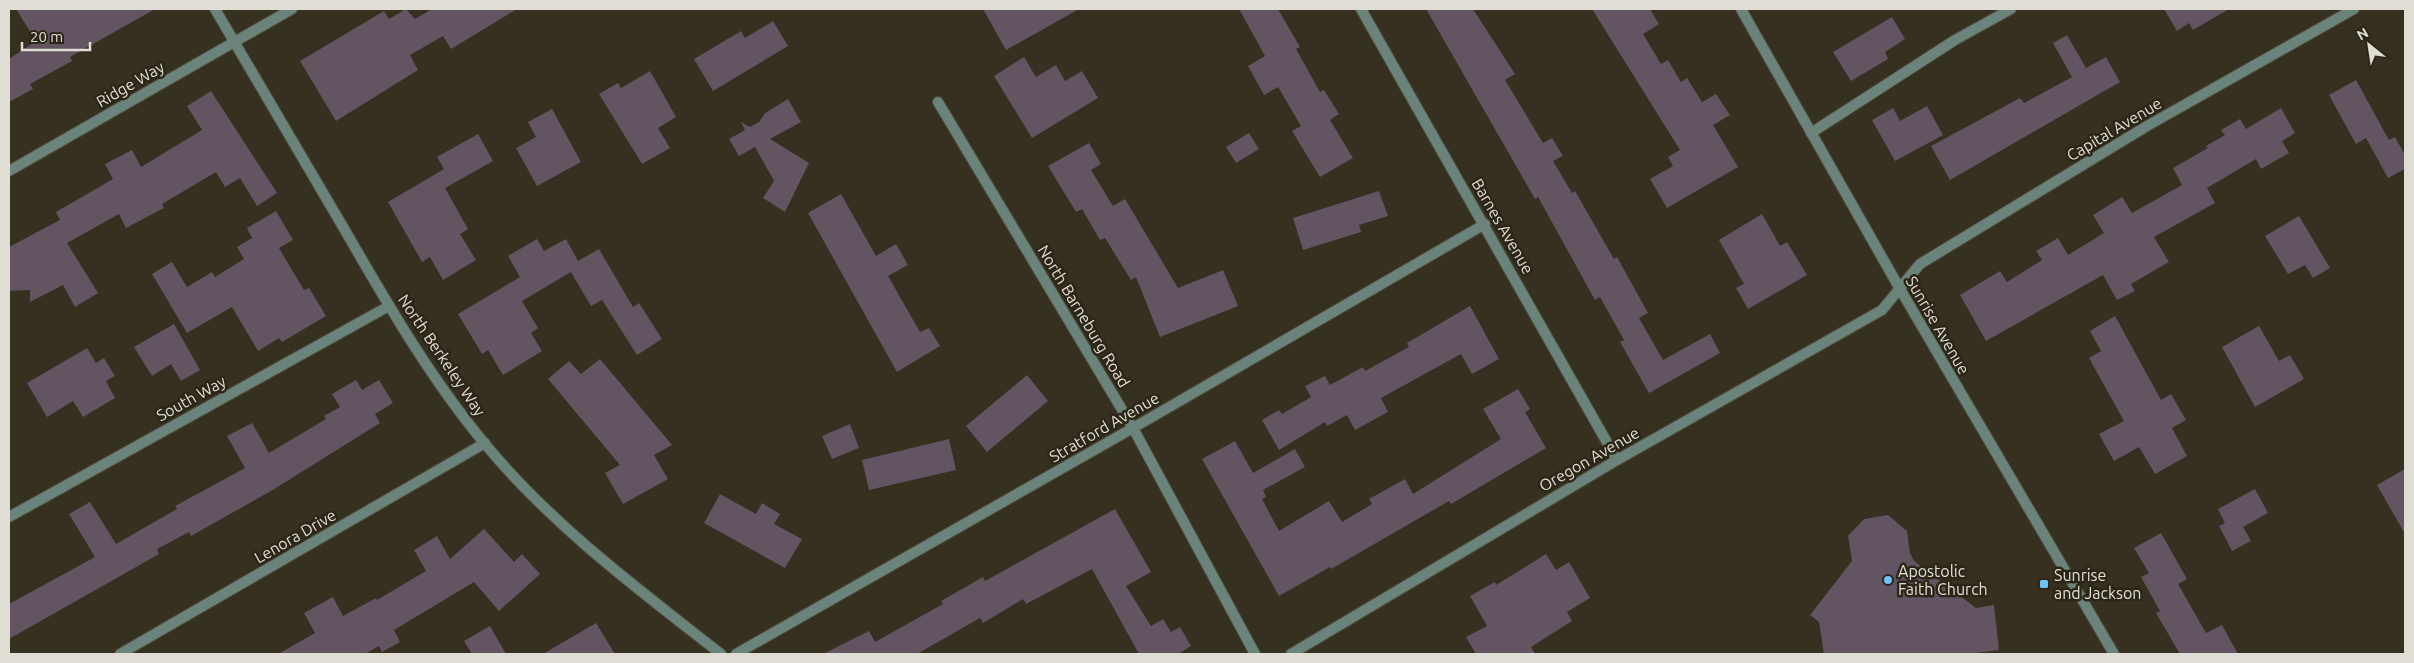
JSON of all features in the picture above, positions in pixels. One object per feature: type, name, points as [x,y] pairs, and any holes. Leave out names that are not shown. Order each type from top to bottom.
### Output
[{"type":"street","name":"North Berkeley Way","points":[[215,9],[389,306],[436,377],[485,444],[518,481],[587,547],[721,654]]},
{"type":"street","name":"Ridge Way","points":[[9,171],[292,9]]},
{"type":"street","name":"Barnes Avenue","points":[[1362,9],[1617,460]]},
{"type":"street","name":"Sunrise Avenue","points":[[1741,9],[1900,289],[2114,654]]},
{"type":"street","points":[[1811,133],[1955,40],[2011,9]]},
{"type":"street","name":"Capital Avenue","points":[[1900,289],[1920,264],[2147,126],[2354,9]]},
{"type":"street","name":"North Barneburg Road","points":[[938,102],[1134,428],[1255,654]]},
{"type":"street","name":"Stratford Avenue","points":[[736,654],[1134,428],[1485,224]]},
{"type":"street","name":"Oregon Avenue","points":[[1291,654],[1617,460],[1882,310],[1900,289]]},
{"type":"street","name":"South Way","points":[[9,517],[389,306]]},
{"type":"street","name":"Lenora Drive","points":[[120,654],[485,444]]},
{"type":"building","points":[[16,9],[155,9],[70,57],[72,61],[30,84],[33,89],[9,102],[9,59],[36,41]]},
{"type":"building","points":[[406,9],[415,19],[432,9],[517,9],[451,49],[443,36],[410,55],[418,70],[336,121],[300,61],[384,11],[389,19]]},
{"type":"building","points":[[983,9],[1079,9],[1006,50]]},
{"type":"building","points":[[1239,9],[1278,9],[1300,47],[1296,49],[1320,92],[1324,90],[1339,114],[1330,120],[1353,158],[1320,177],[1292,131],[1301,126],[1278,87],[1264,95],[1248,66],[1265,56]]},
{"type":"building","points":[[1426,9],[1473,9],[1515,74],[1505,80],[1543,143],[1552,138],[1563,156],[1553,161],[1572,193],[1575,191],[1614,259],[1617,257],[1648,313],[1639,318],[1663,360],[1710,334],[1720,353],[1649,393],[1620,342],[1624,340],[1600,297],[1595,300],[1538,197],[1535,199]]},
{"type":"building","points":[[1592,9],[1650,9],[1659,24],[1643,34],[1661,64],[1668,60],[1681,82],[1687,78],[1702,102],[1716,94],[1730,115],[1713,125],[1738,167],[1667,208],[1650,179],[1673,166],[1668,157],[1680,150]]},
{"type":"building","points":[[2164,9],[2229,9],[2193,30],[2189,23],[2177,31]]},
{"type":"building","points":[[1892,17],[1905,39],[1885,52],[1888,59],[1851,81],[1833,52]]},
{"type":"building","points":[[773,21],[788,46],[713,91],[694,59],[741,31],[745,38]]},
{"type":"building","points":[[2067,35],[2086,68],[2106,57],[2120,82],[1950,180],[1931,146],[2020,98],[2024,103],[2072,77],[2053,43]]},
{"type":"building","points":[[1024,57],[1036,77],[1056,65],[1065,81],[1082,71],[1098,98],[1032,138],[994,76]]},
{"type":"building","points":[[650,71],[676,117],[658,128],[670,148],[642,164],[599,94],[618,83],[621,88]]},
{"type":"building","points":[[2356,80],[2389,140],[2395,137],[2405,155],[2405,169],[2388,178],[2366,138],[2356,144],[2329,95]]},
{"type":"building","points":[[211,91],[277,193],[257,206],[240,178],[225,187],[216,172],[162,204],[164,208],[126,228],[119,214],[67,243],[98,293],[75,307],[63,285],[30,302],[30,290],[9,291],[9,247],[60,220],[56,212],[113,179],[105,164],[132,150],[141,167],[202,130],[187,106]]},
{"type":"building","points":[[788,99],[801,122],[770,139],[809,163],[785,212],[763,198],[774,181],[755,147],[739,156],[729,139],[745,130],[741,122],[750,127],[759,122],[765,113]]},
{"type":"building","points":[[1927,106],[1943,135],[1895,161],[1872,120],[1893,108],[1900,121]]},
{"type":"building","points":[[2281,108],[2295,133],[2282,141],[2289,153],[2261,169],[2256,159],[2207,188],[2215,203],[2154,237],[2169,262],[2131,284],[2135,291],[2117,300],[2103,275],[1986,341],[1960,295],[2000,271],[2007,282],[2042,260],[2036,251],[2058,238],[2068,255],[2104,233],[2093,215],[2122,197],[2132,213],[2182,185],[2173,168],[2208,148],[2206,146],[2225,135],[2221,130],[2240,119],[2246,129]]},
{"type":"building","points":[[552,109],[581,162],[537,186],[516,148],[536,137],[528,122]]},
{"type":"building","points":[[1249,133],[1259,149],[1236,163],[1226,147]]},
{"type":"building","points":[[478,134],[493,161],[445,188],[468,229],[460,234],[476,260],[443,280],[430,257],[422,262],[388,202],[444,169],[437,157]]},
{"type":"building","points":[[1089,143],[1101,164],[1091,170],[1113,206],[1125,199],[1178,288],[1223,270],[1238,306],[1160,337],[1136,277],[1131,280],[1105,238],[1100,240],[1082,209],[1076,212],[1048,166]]},
{"type":"building","points":[[1379,191],[1388,216],[1359,225],[1361,232],[1303,250],[1293,218]]},
{"type":"building","points":[[841,194],[876,256],[896,244],[908,265],[888,276],[920,332],[929,328],[940,346],[897,372],[808,213]]},
{"type":"building","points":[[276,211],[293,240],[279,248],[304,290],[309,288],[326,316],[282,342],[279,338],[258,351],[232,307],[187,333],[152,274],[172,262],[187,287],[212,272],[215,277],[244,259],[237,247],[252,238],[247,228]]},
{"type":"building","points":[[1762,214],[1780,246],[1787,242],[1807,275],[1748,309],[1736,288],[1744,284],[1719,240]]},
{"type":"building","points":[[2299,216],[2330,268],[2313,278],[2305,265],[2288,274],[2265,236]]},
{"type":"building","points":[[537,239],[544,251],[566,239],[578,261],[599,249],[633,307],[639,303],[662,339],[637,355],[602,300],[591,306],[571,272],[522,301],[538,328],[531,333],[542,351],[503,375],[488,350],[482,354],[458,314],[520,277],[508,256]]},
{"type":"building","points":[[1470,306],[1499,359],[1472,374],[1461,354],[1381,398],[1388,412],[1355,430],[1347,415],[1327,426],[1325,422],[1279,450],[1262,420],[1279,410],[1282,414],[1311,397],[1305,386],[1325,376],[1330,385],[1363,367],[1365,371],[1409,347],[1407,343]]},
{"type":"building","points":[[2115,316],[2161,400],[2171,394],[2186,420],[2172,428],[2187,456],[2155,474],[2139,447],[2114,461],[2099,434],[2124,421],[2089,358],[2101,351],[2090,331]]},
{"type":"building","points":[[174,324],[200,370],[181,381],[171,364],[152,376],[134,347]]},
{"type":"building","points":[[2259,326],[2279,361],[2290,355],[2304,379],[2255,407],[2222,347]]},
{"type":"building","points":[[87,348],[96,363],[104,358],[115,376],[106,381],[115,398],[83,417],[73,401],[47,417],[27,383]]},
{"type":"building","points":[[600,359],[672,445],[654,455],[668,479],[623,504],[605,473],[620,465],[548,379],[569,361],[581,374]]},
{"type":"building","points":[[1027,375],[1048,401],[987,452],[966,426]]},
{"type":"building","points":[[356,380],[362,390],[379,380],[393,403],[375,414],[380,423],[271,491],[191,536],[189,532],[157,549],[159,554],[9,639],[9,604],[95,557],[69,514],[90,502],[116,544],[177,509],[175,506],[245,468],[227,436],[252,423],[269,453],[326,419],[324,416],[340,407],[332,394]]},
{"type":"building","points":[[1518,389],[1530,409],[1525,412],[1546,448],[1451,504],[1449,501],[1331,569],[1330,567],[1279,596],[1202,459],[1235,441],[1253,473],[1295,449],[1305,467],[1263,490],[1266,497],[1262,499],[1279,531],[1329,501],[1342,522],[1372,504],[1369,499],[1405,479],[1413,494],[1501,439],[1483,409]]},
{"type":"building","points":[[850,424],[859,448],[832,459],[822,436]]},
{"type":"building","points":[[949,439],[956,470],[869,490],[862,460]]},
{"type":"building","points":[[2405,469],[2405,534],[2377,485]]},
{"type":"building","points":[[2255,489],[2268,513],[2243,527],[2251,541],[2232,551],[2219,526],[2225,523],[2218,509]]},
{"type":"building","points":[[720,494],[756,514],[762,503],[780,514],[774,524],[802,539],[785,568],[704,523]]},
{"type":"building","points":[[1115,509],[1151,572],[1126,586],[1151,626],[1163,619],[1171,632],[1180,627],[1191,646],[1178,654],[1139,654],[1092,569],[1026,604],[1023,599],[983,623],[980,618],[917,654],[823,654],[869,631],[875,642],[943,604],[941,601],[983,577],[985,581]]},
{"type":"building","name":"Apostolic Faith Church","points":[[1888,515],[1907,531],[1910,553],[1914,561],[1976,608],[1994,605],[1999,650],[1968,654],[1824,654],[1819,622],[1810,615],[1852,561],[1848,536],[1864,519]]},
{"type":"building","points":[[484,529],[514,562],[522,554],[540,574],[499,611],[474,582],[394,630],[400,642],[382,652],[379,646],[365,654],[278,654],[315,633],[304,613],[333,597],[343,616],[376,598],[377,600],[426,571],[414,550],[437,536],[450,559]]},
{"type":"building","points":[[2161,533],[2187,579],[2178,584],[2206,633],[2222,625],[2238,654],[2180,654],[2156,613],[2160,611],[2141,577],[2149,573],[2134,548]]},
{"type":"building","points":[[1546,554],[1556,570],[1569,562],[1590,598],[1567,612],[1572,621],[1531,647],[1535,654],[1476,654],[1466,637],[1487,626],[1470,596],[1495,582],[1496,585]]},
{"type":"building","points":[[596,623],[615,654],[543,654]]},
{"type":"building","points":[[490,626],[506,654],[472,654],[464,641]]},
{"type":"place","name":"Apostolic Faith Church","points":[[1888,580]]},
{"type":"place","name":"Sunrise and Jackson","points":[[2044,584]]}]
